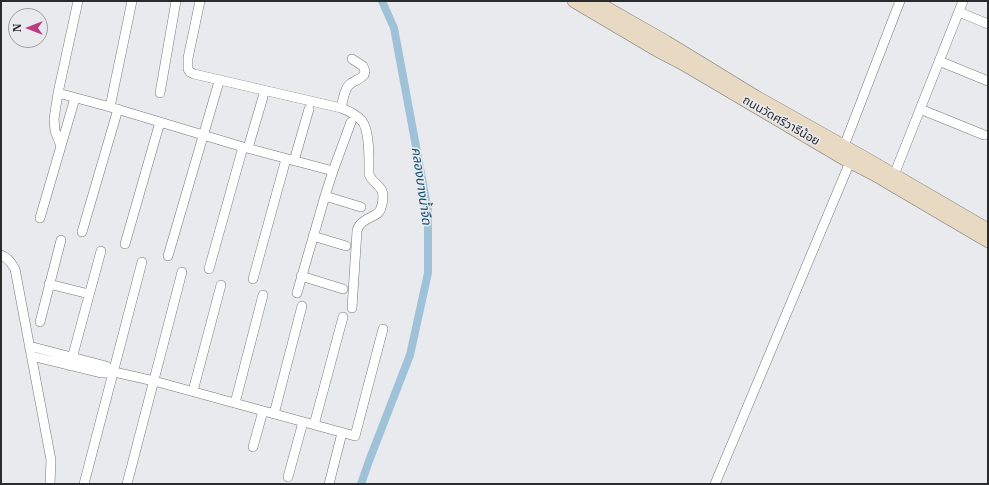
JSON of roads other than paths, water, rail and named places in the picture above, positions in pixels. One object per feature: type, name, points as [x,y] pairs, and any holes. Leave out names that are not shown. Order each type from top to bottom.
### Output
[{"type":"main road","name":"ถนนวัดศรีวารีน้อย","points":[[574,1],[656,50],[853,157],[894,175],[988,230]]},
{"type":"main road","name":"ถนนวัดศรีวารีน้อย","points":[[594,1],[666,42],[756,97],[844,146],[853,157],[874,174],[988,241]]},
{"type":"street","points":[[61,146],[55,131],[54,119],[58,93],[78,1]]},
{"type":"street","points":[[82,232],[114,108],[132,1]]},
{"type":"street","points":[[160,93],[176,1]]},
{"type":"street","points":[[200,1],[188,58],[188,69],[190,72],[341,108],[354,114],[363,122],[367,134],[369,174],[382,192],[381,210],[360,223],[358,227],[352,308]]},
{"type":"street","points":[[844,146],[900,1]]},
{"type":"street","points":[[894,175],[963,1]]},
{"type":"street","points":[[959,12],[988,24]]},
{"type":"street","points":[[341,108],[350,84],[360,79],[364,75],[365,71],[363,66],[352,59]]},
{"type":"street","points":[[939,61],[988,81]]},
{"type":"street","points":[[168,256],[218,85]]},
{"type":"street","points":[[58,93],[333,171]]},
{"type":"street","points":[[209,268],[263,97]]},
{"type":"street","points":[[40,218],[74,98]]},
{"type":"street","points":[[253,279],[290,160],[309,109]]},
{"type":"street","points":[[920,109],[984,136]]},
{"type":"street","points":[[125,244],[160,122]]},
{"type":"street","points":[[297,292],[325,196],[351,122]]},
{"type":"street","points":[[715,484],[853,157]]},
{"type":"street","points":[[325,196],[361,207]]},
{"type":"street","points":[[313,236],[346,246]]},
{"type":"street","points":[[40,322],[61,240]]},
{"type":"street","points":[[71,362],[101,251]]},
{"type":"street","points":[[1,255],[8,259],[15,269],[51,460],[50,484]]},
{"type":"street","points":[[84,484],[112,371],[142,262]]},
{"type":"street","points":[[127,484],[182,272]]},
{"type":"street","points":[[301,276],[343,289]]},
{"type":"street","points":[[50,284],[89,294]]},
{"type":"street","points":[[193,391],[221,285]]},
{"type":"street","points":[[235,403],[263,296]]},
{"type":"street","points":[[274,414],[302,306]]},
{"type":"street","points":[[314,425],[343,317]]},
{"type":"street","points":[[31,356],[106,366],[112,371],[193,391],[355,436],[384,329]]},
{"type":"street","points":[[29,346],[71,362]]},
{"type":"street","points":[[253,447],[263,411]]},
{"type":"street","points":[[288,477],[303,422]]},
{"type":"street","points":[[329,484],[342,432]]},
{"type":"waterway","name":"คลองบางน้ำจืด","points":[[361,484],[410,355],[428,273],[428,211],[394,28],[382,1]]}]
